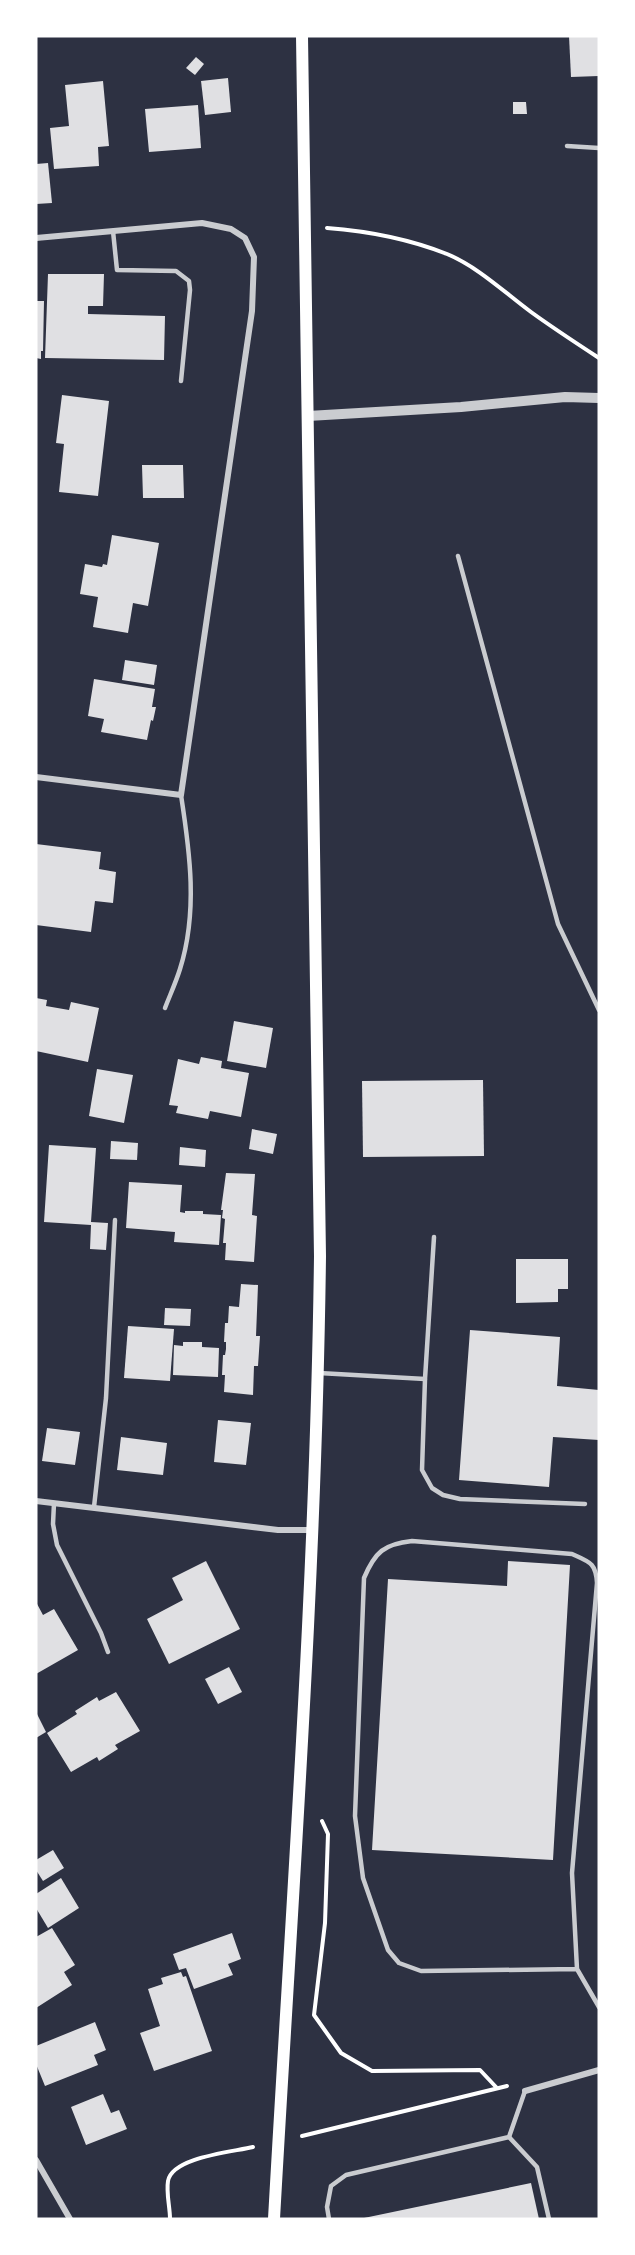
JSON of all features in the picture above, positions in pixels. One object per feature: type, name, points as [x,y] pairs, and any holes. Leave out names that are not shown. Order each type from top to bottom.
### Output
[{"type":"main road","points":[[274,2219],[301,1777],[319,1373],[320,1256],[302,36]]},
{"type":"street","points":[[36,238],[201,223],[231,228],[245,238],[254,257],[252,311],[181,795],[36,777]]},
{"type":"street","points":[[308,416],[565,397],[599,398]]},
{"type":"street","points":[[36,1501],[278,1530],[313,1530]]},
{"type":"street","points":[[525,2091],[599,2070]]},
{"type":"street","points":[[36,2160],[70,2219]]},
{"type":"lane","points":[[567,146],[599,148]]},
{"type":"lane","points":[[113,231],[117,270],[176,272],[189,281],[181,381]]},
{"type":"lane","points":[[458,555],[558,924],[599,1010]]},
{"type":"lane","points":[[165,1008],[180,969],[191,907],[190,848],[181,795]]},
{"type":"lane","points":[[94,1507],[106,1398],[115,1220]]},
{"type":"lane","points":[[434,1237],[424,1379],[422,1470],[432,1488],[443,1495],[460,1499],[585,1504]]},
{"type":"lane","points":[[319,1373],[424,1379]]},
{"type":"lane","points":[[54,1503],[53,1524],[57,1545],[101,1633],[108,1652]]},
{"type":"lane","points":[[577,1969],[421,1971],[399,1963],[388,1950],[363,1878],[355,1816],[364,1578],[371,1562],[380,1551],[394,1543],[412,1541],[572,1554],[589,1561],[596,1569],[597,1583],[572,1873],[577,1969],[599,2007]]},
{"type":"lane","points":[[509,2137],[525,2091]]},
{"type":"lane","points":[[329,2219],[327,2207],[331,2186],[346,2175],[509,2137]]},
{"type":"lane","points":[[509,2137],[537,2167],[549,2219]]},
{"type":"path","points":[[304,226],[362,231],[416,244],[449,255],[478,272],[533,314],[599,358]]},
{"type":"path","points":[[319,1815],[328,1834],[325,1923],[314,2015],[341,2053],[372,2071],[480,2070],[496,2087]]},
{"type":"path","points":[[302,2136],[496,2087],[510,2085],[525,2091]]},
{"type":"path","points":[[170,2219],[168,2181],[175,2168],[186,2162],[253,2147]]},
{"type":"building","points":[[569,36],[599,36],[599,76],[571,77]]},
{"type":"building","points":[[196,57],[204,64],[195,75],[186,68]]},
{"type":"building","points":[[228,78],[231,112],[205,115],[201,81]]},
{"type":"building","points":[[103,81],[109,146],[98,147],[99,166],[54,169],[50,128],[69,126],[65,85]]},
{"type":"building","points":[[513,102],[526,102],[527,114],[513,114]]},
{"type":"building","points":[[198,105],[201,148],[149,152],[145,109]]},
{"type":"building","points":[[48,163],[52,203],[36,204],[36,164]]},
{"type":"building","points":[[48,274],[104,274],[103,306],[88,306],[88,314],[165,316],[164,360],[45,358]]},
{"type":"building","points":[[36,301],[44,301],[41,359],[36,358]]},
{"type":"building","points":[[62,395],[109,401],[98,496],[59,492],[64,444],[56,443]]},
{"type":"building","points":[[142,465],[183,465],[184,498],[143,498]]},
{"type":"building","points":[[112,535],[159,543],[148,606],[133,603],[128,633],[93,627],[98,597],[80,594],[85,564],[102,567],[103,564],[107,565]]},
{"type":"building","points":[[125,660],[157,665],[154,685],[122,680]]},
{"type":"building","points":[[94,679],[155,689],[152,707],[156,707],[147,740],[101,732],[104,719],[88,716]]},
{"type":"building","points":[[36,844],[101,852],[99,869],[116,872],[113,903],[95,901],[91,932],[36,925]]},
{"type":"building","points":[[36,998],[47,1000],[46,1006],[69,1010],[71,1002],[99,1008],[88,1062],[36,1051]]},
{"type":"building","points":[[234,1021],[273,1028],[266,1068],[227,1061]]},
{"type":"building","points":[[201,1057],[222,1061],[221,1068],[249,1073],[241,1117],[210,1111],[208,1119],[176,1113],[178,1106],[169,1105],[178,1059],[199,1064]]},
{"type":"building","points":[[97,1069],[133,1075],[124,1123],[89,1116]]},
{"type":"building","points":[[483,1080],[484,1156],[363,1157],[362,1081]]},
{"type":"building","points":[[252,1129],[277,1134],[273,1154],[249,1149]]},
{"type":"building","points":[[111,1141],[138,1143],[137,1160],[110,1159]]},
{"type":"building","points":[[49,1145],[96,1148],[91,1222],[108,1223],[106,1250],[90,1249],[91,1225],[44,1222]]},
{"type":"building","points":[[180,1147],[206,1150],[205,1167],[179,1165]]},
{"type":"building","points":[[226,1173],[255,1174],[252,1215],[257,1216],[254,1262],[225,1260],[226,1243],[223,1243],[225,1219],[222,1218],[223,1210],[221,1210]]},
{"type":"building","points":[[129,1182],[182,1185],[180,1212],[203,1211],[203,1214],[221,1215],[219,1245],[174,1242],[175,1232],[126,1228]]},
{"type":"building","points":[[516,1259],[568,1259],[568,1289],[558,1289],[558,1302],[516,1303]]},
{"type":"building","points":[[241,1284],[258,1285],[256,1336],[260,1336],[258,1366],[254,1366],[253,1395],[224,1392],[225,1375],[222,1375],[223,1355],[226,1349],[225,1323],[228,1323],[229,1306],[239,1307]]},
{"type":"building","points":[[165,1308],[191,1309],[190,1326],[164,1325]]},
{"type":"building","points":[[128,1326],[174,1329],[170,1381],[124,1378]]},
{"type":"building","points":[[470,1330],[560,1337],[557,1386],[599,1390],[599,1440],[553,1437],[549,1487],[459,1480]]},
{"type":"building","points":[[183,1342],[202,1342],[202,1347],[219,1348],[218,1377],[173,1375],[174,1345],[183,1346]]},
{"type":"building","points":[[218,1420],[251,1423],[246,1465],[214,1462]]},
{"type":"building","points":[[47,1428],[80,1432],[75,1465],[42,1461]]},
{"type":"building","points":[[121,1437],[167,1443],[163,1475],[117,1470]]},
{"type":"building","points":[[206,1561],[240,1629],[169,1664],[147,1619],[183,1600],[172,1578]]},
{"type":"building","points":[[508,1561],[570,1565],[553,1860],[372,1850],[388,1579],[507,1586]]},
{"type":"building","points":[[36,1602],[43,1615],[54,1609],[78,1650],[36,1674]]},
{"type":"building","points":[[229,1667],[242,1692],[218,1704],[205,1679]]},
{"type":"building","points":[[116,1692],[140,1731],[115,1745],[118,1749],[99,1761],[97,1757],[71,1772],[47,1733],[77,1714],[75,1711],[97,1697],[99,1701]]},
{"type":"building","points":[[36,1712],[46,1732],[36,1738]]},
{"type":"building","points":[[53,1850],[64,1868],[43,1881],[36,1870],[36,1860]]},
{"type":"building","points":[[61,1878],[79,1908],[48,1928],[36,1908],[36,1894]]},
{"type":"building","points":[[52,1928],[75,1965],[64,1972],[72,1985],[36,2008],[36,1937]]},
{"type":"building","points":[[232,1933],[241,1959],[228,1964],[233,1975],[194,1989],[186,1968],[179,1970],[173,1954]]},
{"type":"building","points":[[181,1972],[183,1977],[186,1976],[212,2051],[154,2071],[140,2033],[160,2026],[148,1989],[163,1984],[161,1978]]},
{"type":"building","points":[[95,2022],[106,2050],[94,2055],[98,2065],[45,2086],[36,2064],[36,2046]]},
{"type":"building","points":[[103,2094],[111,2113],[119,2110],[127,2129],[86,2145],[71,2107]]},
{"type":"building","points":[[531,2183],[539,2219],[364,2219],[364,2218]]}]
